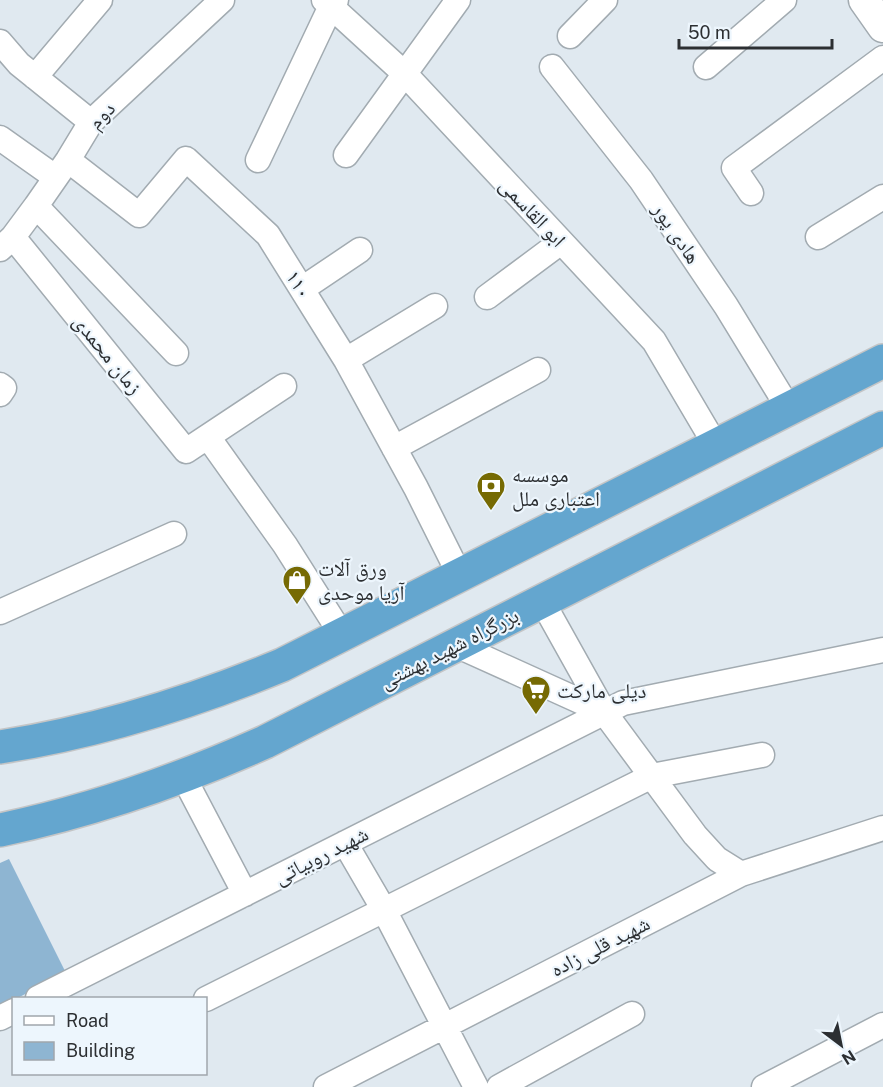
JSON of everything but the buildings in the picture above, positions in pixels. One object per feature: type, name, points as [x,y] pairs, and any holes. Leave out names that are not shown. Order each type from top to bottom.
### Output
[{"type":"highway","points":[[0,747],[73,732],[179,703],[282,665],[883,361]]},
{"type":"highway","name":"بزرگراه شهید بهشتی","points":[[0,830],[87,808],[183,776],[265,742],[883,428]]},
{"type":"street","points":[[35,77],[99,0]]},
{"type":"street","name":"دوم","points":[[7,243],[62,169],[91,122],[222,0]]},
{"type":"street","points":[[346,155],[458,0]]},
{"type":"street","points":[[570,36],[605,0]]},
{"type":"street","points":[[706,67],[784,0]]},
{"type":"street","points":[[864,0],[883,27]]},
{"type":"street","points":[[258,160],[331,2]]},
{"type":"street","name":"ابو القاسمی","points":[[331,2],[405,74],[654,341],[716,446]]},
{"type":"street","points":[[0,42],[19,64],[91,122]]},
{"type":"street","points":[[751,193],[734,168],[883,58]]},
{"type":"street","name":"هادی پور","points":[[552,67],[641,180],[726,306],[789,409]]},
{"type":"street","points":[[0,138],[62,169]]},
{"type":"street","name":"۱۱۰","points":[[62,169],[139,215],[186,159],[268,235],[346,360],[460,576]]},
{"type":"street","points":[[818,237],[883,197]]},
{"type":"street","points":[[36,206],[176,352]]},
{"type":"street","points":[[487,297],[561,242]]},
{"type":"street","name":"زمان محمدی","points":[[7,243],[186,451],[284,386]]},
{"type":"street","points":[[302,289],[360,250]]},
{"type":"street","points":[[346,360],[435,306]]},
{"type":"street","points":[[394,448],[538,369]]},
{"type":"street","points":[[0,385],[4,388],[0,394]]},
{"type":"street","points":[[208,437],[285,545],[342,635]]},
{"type":"street","points":[[0,612],[174,534]]},
{"type":"street","points":[[542,601],[604,712],[694,835],[717,859],[741,874]]},
{"type":"street","points":[[456,645],[604,712]]},
{"type":"street","name":"شهید روبیاتی","points":[[42,997],[624,703],[883,650]]},
{"type":"street","points":[[207,998],[652,776],[762,754]]},
{"type":"street","points":[[183,776],[245,894]]},
{"type":"street","name":"شهید قلی زاده","points":[[326,1087],[741,874],[883,828]]},
{"type":"street","points":[[345,843],[384,909],[476,1087]]},
{"type":"street","points":[[499,1087],[632,1014]]},
{"type":"street","points":[[764,1087],[883,1026]]},
{"type":"place","name":"موسسه اعتباری ملل","points":[[491,512]]},
{"type":"place","name":"ورق آلات آریا موحدی","points":[[297,606]]},
{"type":"place","name":"دیلی مارکت","points":[[536,716]]}]
